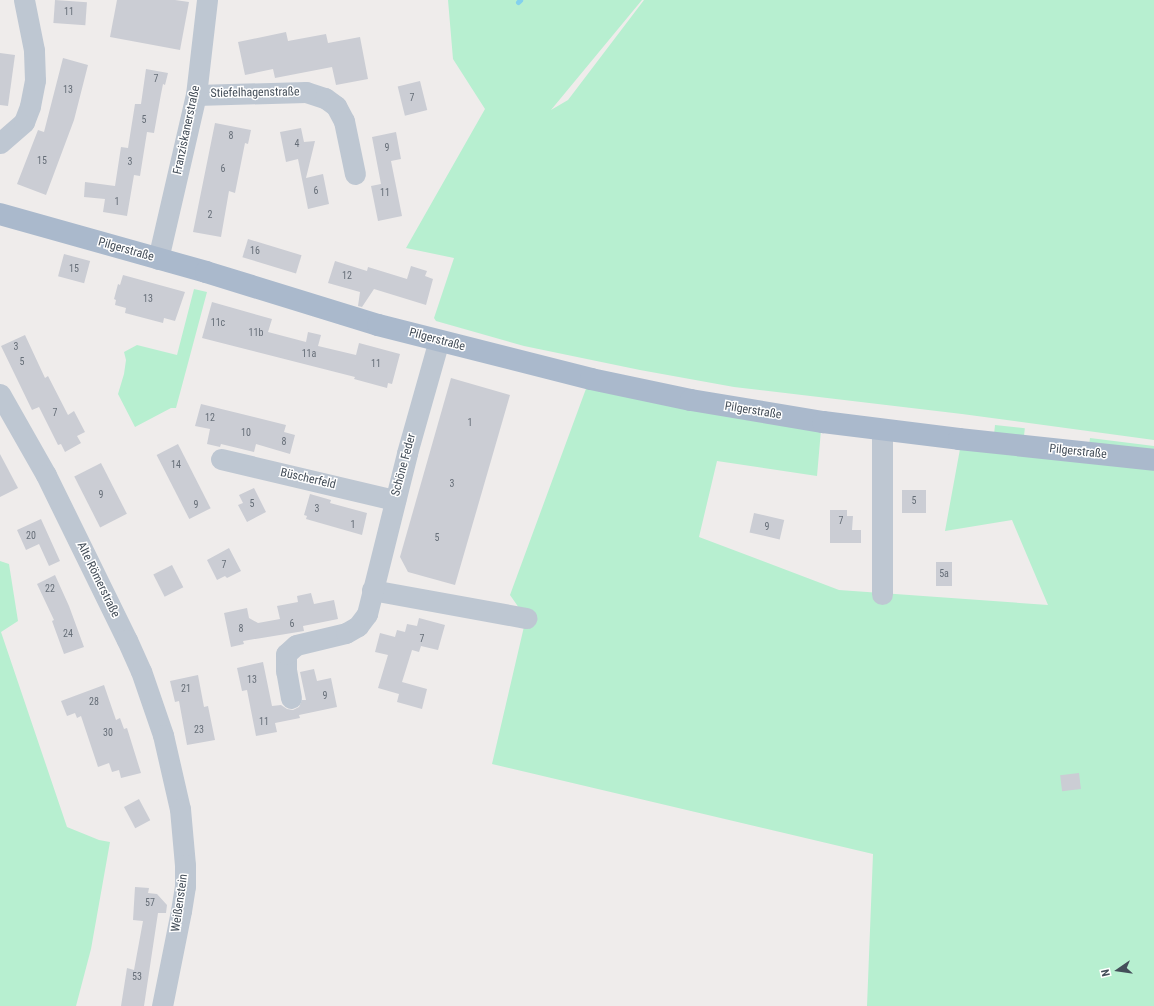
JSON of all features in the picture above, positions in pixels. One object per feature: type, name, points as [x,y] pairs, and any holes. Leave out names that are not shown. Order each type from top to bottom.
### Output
[{"type":"main road","name":"Pilgerstraße","points":[[0,214],[378,324],[576,376],[691,400],[882,430],[1154,460]]},
{"type":"street","points":[[0,143],[24,122],[30,106],[35,80],[32,38],[24,0]]},
{"type":"street","name":"Franziskanerstraße","points":[[158,259],[196,95],[207,0]]},
{"type":"street","name":"Stiefelhagenstraße","points":[[196,95],[306,92],[325,98],[336,106],[344,121],[355,174]]},
{"type":"street","name":"Schöne Feder","points":[[291,698],[286,671],[286,654],[296,646],[346,633],[358,626],[366,614],[395,500],[439,340]]},
{"type":"street","name":"Alte Römerstraße","points":[[0,394],[46,475],[127,640],[141,671],[163,735],[173,775]]},
{"type":"street","points":[[882,430],[882,594]]},
{"type":"street","name":"Büscherfeld","points":[[221,459],[395,500]]},
{"type":"street","points":[[372,590],[526,618]]},
{"type":"street","name":"Weißenstein","points":[[162,1006],[185,886],[185,842],[173,775]]},
{"type":"green space","points":[[448,0],[642,0],[551,110],[568,100],[644,0],[1154,0],[1154,440],[962,414],[734,387],[640,370],[524,346],[436,321],[434,318],[454,258],[406,248],[485,109],[453,59]]},
{"type":"green space","points":[[194,289],[207,292],[176,408],[171,408],[135,427],[118,394],[124,374],[126,360],[124,352],[137,345],[177,355]]},
{"type":"green space","points":[[587,386],[821,430],[817,476],[717,461],[699,537],[839,590],[1048,605],[1012,520],[945,531],[960,449],[1154,467],[1154,1006],[867,1006],[873,854],[492,764],[526,618],[510,595]]},
{"type":"green space","points":[[995,425],[1025,428],[1024,439],[994,436]]},
{"type":"green space","points":[[1090,438],[1154,446],[1154,453],[1089,446]]},
{"type":"green space","points":[[0,561],[9,564],[18,621],[1,632],[67,827],[99,840],[110,842],[91,949],[76,1006],[0,1006]]},
{"type":"building","points":[[55,0],[87,2],[85,25],[53,23]]},
{"type":"building","points":[[117,0],[175,0],[189,2],[180,50],[110,37]]},
{"type":"building","points":[[286,32],[288,41],[326,34],[328,43],[360,37],[368,79],[336,85],[332,67],[275,78],[273,69],[245,75],[238,42]]},
{"type":"building","points":[[0,53],[15,55],[8,106],[0,105]]},
{"type":"building","points":[[63,58],[88,65],[74,120],[46,195],[17,184],[38,130],[44,132]]},
{"type":"building","points":[[146,69],[168,73],[165,85],[163,84],[154,133],[147,132],[140,176],[134,175],[127,216],[103,212],[105,199],[84,197],[85,182],[115,186],[121,147],[128,148],[135,104],[141,104]]},
{"type":"building","points":[[420,81],[427,110],[405,116],[398,87]]},
{"type":"building","points":[[215,123],[251,130],[248,144],[245,143],[235,193],[229,191],[221,237],[193,232]]},
{"type":"building","points":[[301,128],[304,142],[315,141],[306,178],[323,174],[329,204],[308,209],[298,159],[286,162],[280,132]]},
{"type":"building","points":[[396,132],[401,159],[391,161],[402,216],[378,221],[371,186],[381,184],[372,137]]},
{"type":"building","points":[[248,239],[302,255],[296,274],[242,257]]},
{"type":"building","points":[[64,254],[90,261],[84,283],[58,276]]},
{"type":"building","points":[[335,261],[367,271],[368,267],[407,279],[411,266],[427,271],[425,276],[433,279],[426,305],[374,289],[362,307],[358,306],[360,292],[328,283]]},
{"type":"building","points":[[123,275],[185,292],[175,321],[164,318],[163,323],[125,313],[126,308],[115,305],[116,300],[114,299],[118,284],[120,285]]},
{"type":"building","points":[[212,302],[272,319],[268,332],[306,342],[308,332],[321,335],[318,346],[356,355],[359,343],[400,354],[392,384],[388,383],[387,388],[354,379],[355,377],[202,338]]},
{"type":"building","points":[[25,335],[45,378],[48,376],[68,415],[74,411],[85,432],[77,436],[81,443],[65,452],[61,444],[58,445],[39,407],[32,410],[1,346]]},
{"type":"building","points":[[451,378],[510,395],[455,585],[408,572],[400,557]]},
{"type":"building","points":[[201,404],[286,425],[284,432],[295,435],[290,454],[256,444],[254,452],[221,444],[220,447],[207,444],[210,429],[195,426]]},
{"type":"building","points":[[178,444],[211,508],[189,519],[157,455]]},
{"type":"building","points":[[0,454],[18,488],[0,497]]},
{"type":"building","points":[[101,463],[127,514],[100,527],[74,477]]},
{"type":"building","points":[[254,488],[266,512],[247,522],[238,505],[243,503],[239,495]]},
{"type":"building","points":[[902,490],[926,490],[926,513],[902,513]]},
{"type":"building","points":[[310,494],[331,500],[330,503],[367,513],[362,535],[306,519],[307,516],[304,515]]},
{"type":"building","points":[[830,510],[847,510],[847,516],[853,516],[852,530],[861,530],[861,543],[830,543]]},
{"type":"building","points":[[754,513],[784,520],[780,539],[750,532]]},
{"type":"building","points":[[41,519],[60,561],[49,566],[39,544],[26,550],[17,530]]},
{"type":"building","points":[[229,548],[241,571],[227,578],[225,576],[217,580],[207,560]]},
{"type":"building","points":[[936,562],[952,562],[952,586],[936,586]]},
{"type":"building","points":[[172,565],[183,587],[165,597],[153,575]]},
{"type":"building","points":[[55,575],[69,606],[84,647],[64,654],[52,621],[54,620],[37,584]]},
{"type":"building","points":[[311,593],[314,604],[334,600],[338,619],[303,626],[304,631],[243,641],[244,644],[231,647],[224,613],[247,608],[249,618],[258,623],[280,619],[277,606],[298,602],[297,596]]},
{"type":"building","points":[[419,618],[445,625],[438,650],[421,646],[419,652],[412,650],[402,682],[427,689],[422,709],[397,702],[399,694],[378,688],[388,655],[375,652],[380,633],[395,637],[397,630],[405,632],[407,624],[417,626]]},
{"type":"building","points":[[263,662],[272,706],[281,705],[287,709],[293,710],[299,707],[302,700],[306,700],[300,672],[314,669],[317,681],[331,678],[337,707],[299,715],[300,718],[275,723],[277,732],[256,736],[247,690],[242,691],[237,668]]},
{"type":"building","points":[[198,675],[204,707],[208,706],[215,740],[187,745],[179,701],[175,702],[170,681]]},
{"type":"building","points":[[104,685],[116,720],[120,718],[124,729],[127,728],[141,773],[121,778],[119,770],[112,772],[109,763],[98,767],[81,716],[77,718],[75,713],[67,716],[61,701]]},
{"type":"building","points":[[1079,773],[1081,789],[1062,791],[1060,775]]},
{"type":"building","points":[[139,799],[150,820],[135,828],[124,807]]},
{"type":"building","points":[[135,887],[149,888],[148,893],[157,894],[167,905],[166,913],[158,913],[144,1006],[121,1006],[127,968],[134,970],[143,921],[133,920]]}]
